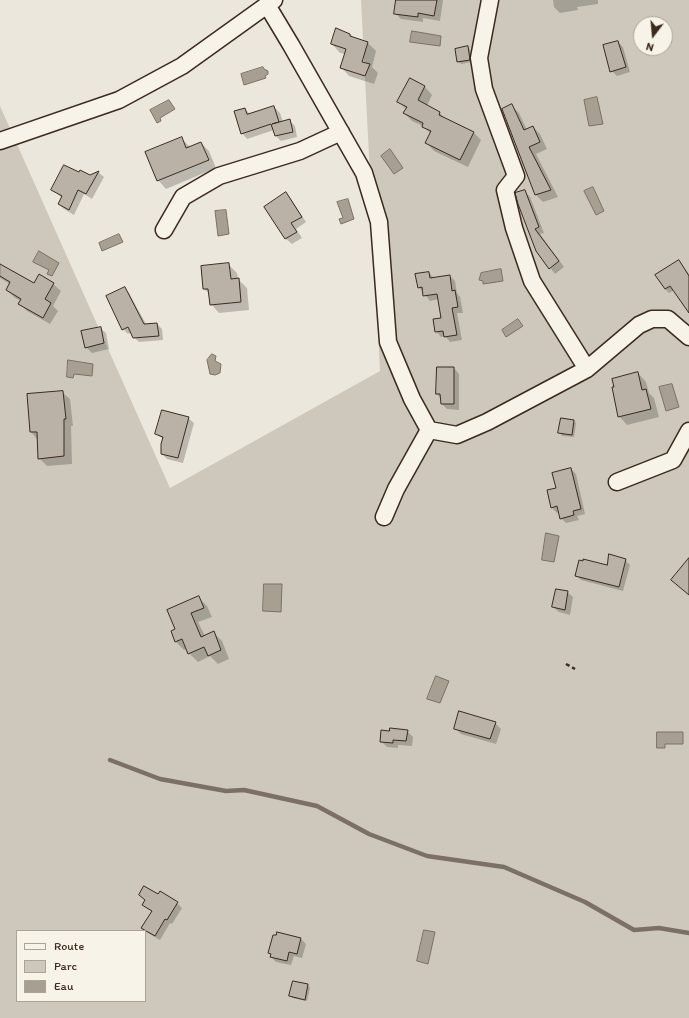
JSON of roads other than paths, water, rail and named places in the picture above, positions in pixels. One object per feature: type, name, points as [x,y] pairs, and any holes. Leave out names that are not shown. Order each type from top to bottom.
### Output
[{"type":"street","points":[[490,0],[480,58],[484,89],[516,176],[505,190],[514,228],[532,281],[587,369]]},
{"type":"street","points":[[0,141],[119,100],[182,66],[270,3],[291,45],[364,173],[379,222],[388,342],[412,399],[429,430]]},
{"type":"street","points":[[164,230],[183,197],[220,176],[300,151],[341,132]]},
{"type":"street","points":[[429,430],[457,434],[487,422],[587,369],[639,325],[652,319],[668,319],[689,337]]},
{"type":"street","points":[[384,517],[396,489],[429,430]]},
{"type":"street","points":[[617,482],[673,460],[689,432]]},
{"type":"water","points":[[412,31],[441,36],[440,46],[410,42]]},
{"type":"water","points":[[263,67],[268,71],[268,74],[265,76],[266,78],[244,85],[241,74]]},
{"type":"water","points":[[597,97],[603,124],[589,126],[584,100]]},
{"type":"water","points":[[169,100],[175,109],[160,118],[161,121],[157,123],[150,110]]},
{"type":"water","points":[[390,149],[403,168],[394,174],[381,156]]},
{"type":"water","points":[[593,187],[604,211],[596,215],[584,191]]},
{"type":"water","points":[[348,199],[354,219],[341,224],[339,219],[343,218],[337,202]]},
{"type":"water","points":[[226,210],[229,234],[218,236],[215,211]]},
{"type":"water","points":[[119,234],[123,242],[102,251],[99,243]]},
{"type":"water","points":[[39,251],[59,263],[52,276],[47,274],[49,270],[33,262]]},
{"type":"water","points":[[501,269],[503,281],[483,284],[483,281],[479,280],[481,273]]},
{"type":"water","points":[[518,319],[523,326],[506,337],[502,330]]},
{"type":"water","points":[[212,354],[216,356],[215,361],[221,364],[220,373],[215,375],[210,374],[207,360]]},
{"type":"water","points":[[68,360],[93,364],[92,376],[74,374],[73,378],[67,377]]},
{"type":"water","points":[[672,384],[679,407],[666,411],[659,387]]},
{"type":"water","points":[[546,533],[559,536],[554,562],[542,560]]},
{"type":"water","points":[[264,584],[282,584],[281,612],[263,611]]},
{"type":"water","points":[[436,676],[449,681],[440,703],[427,699]]},
{"type":"water","points":[[657,732],[683,732],[683,744],[665,744],[665,748],[657,748]]},
{"type":"water","points":[[424,930],[435,932],[428,964],[417,961]]},
{"type":"waterway","points":[[110,760],[160,779],[226,791],[244,790],[317,806],[369,834],[427,856],[504,867],[585,902],[634,930],[659,928],[689,933]]}]
